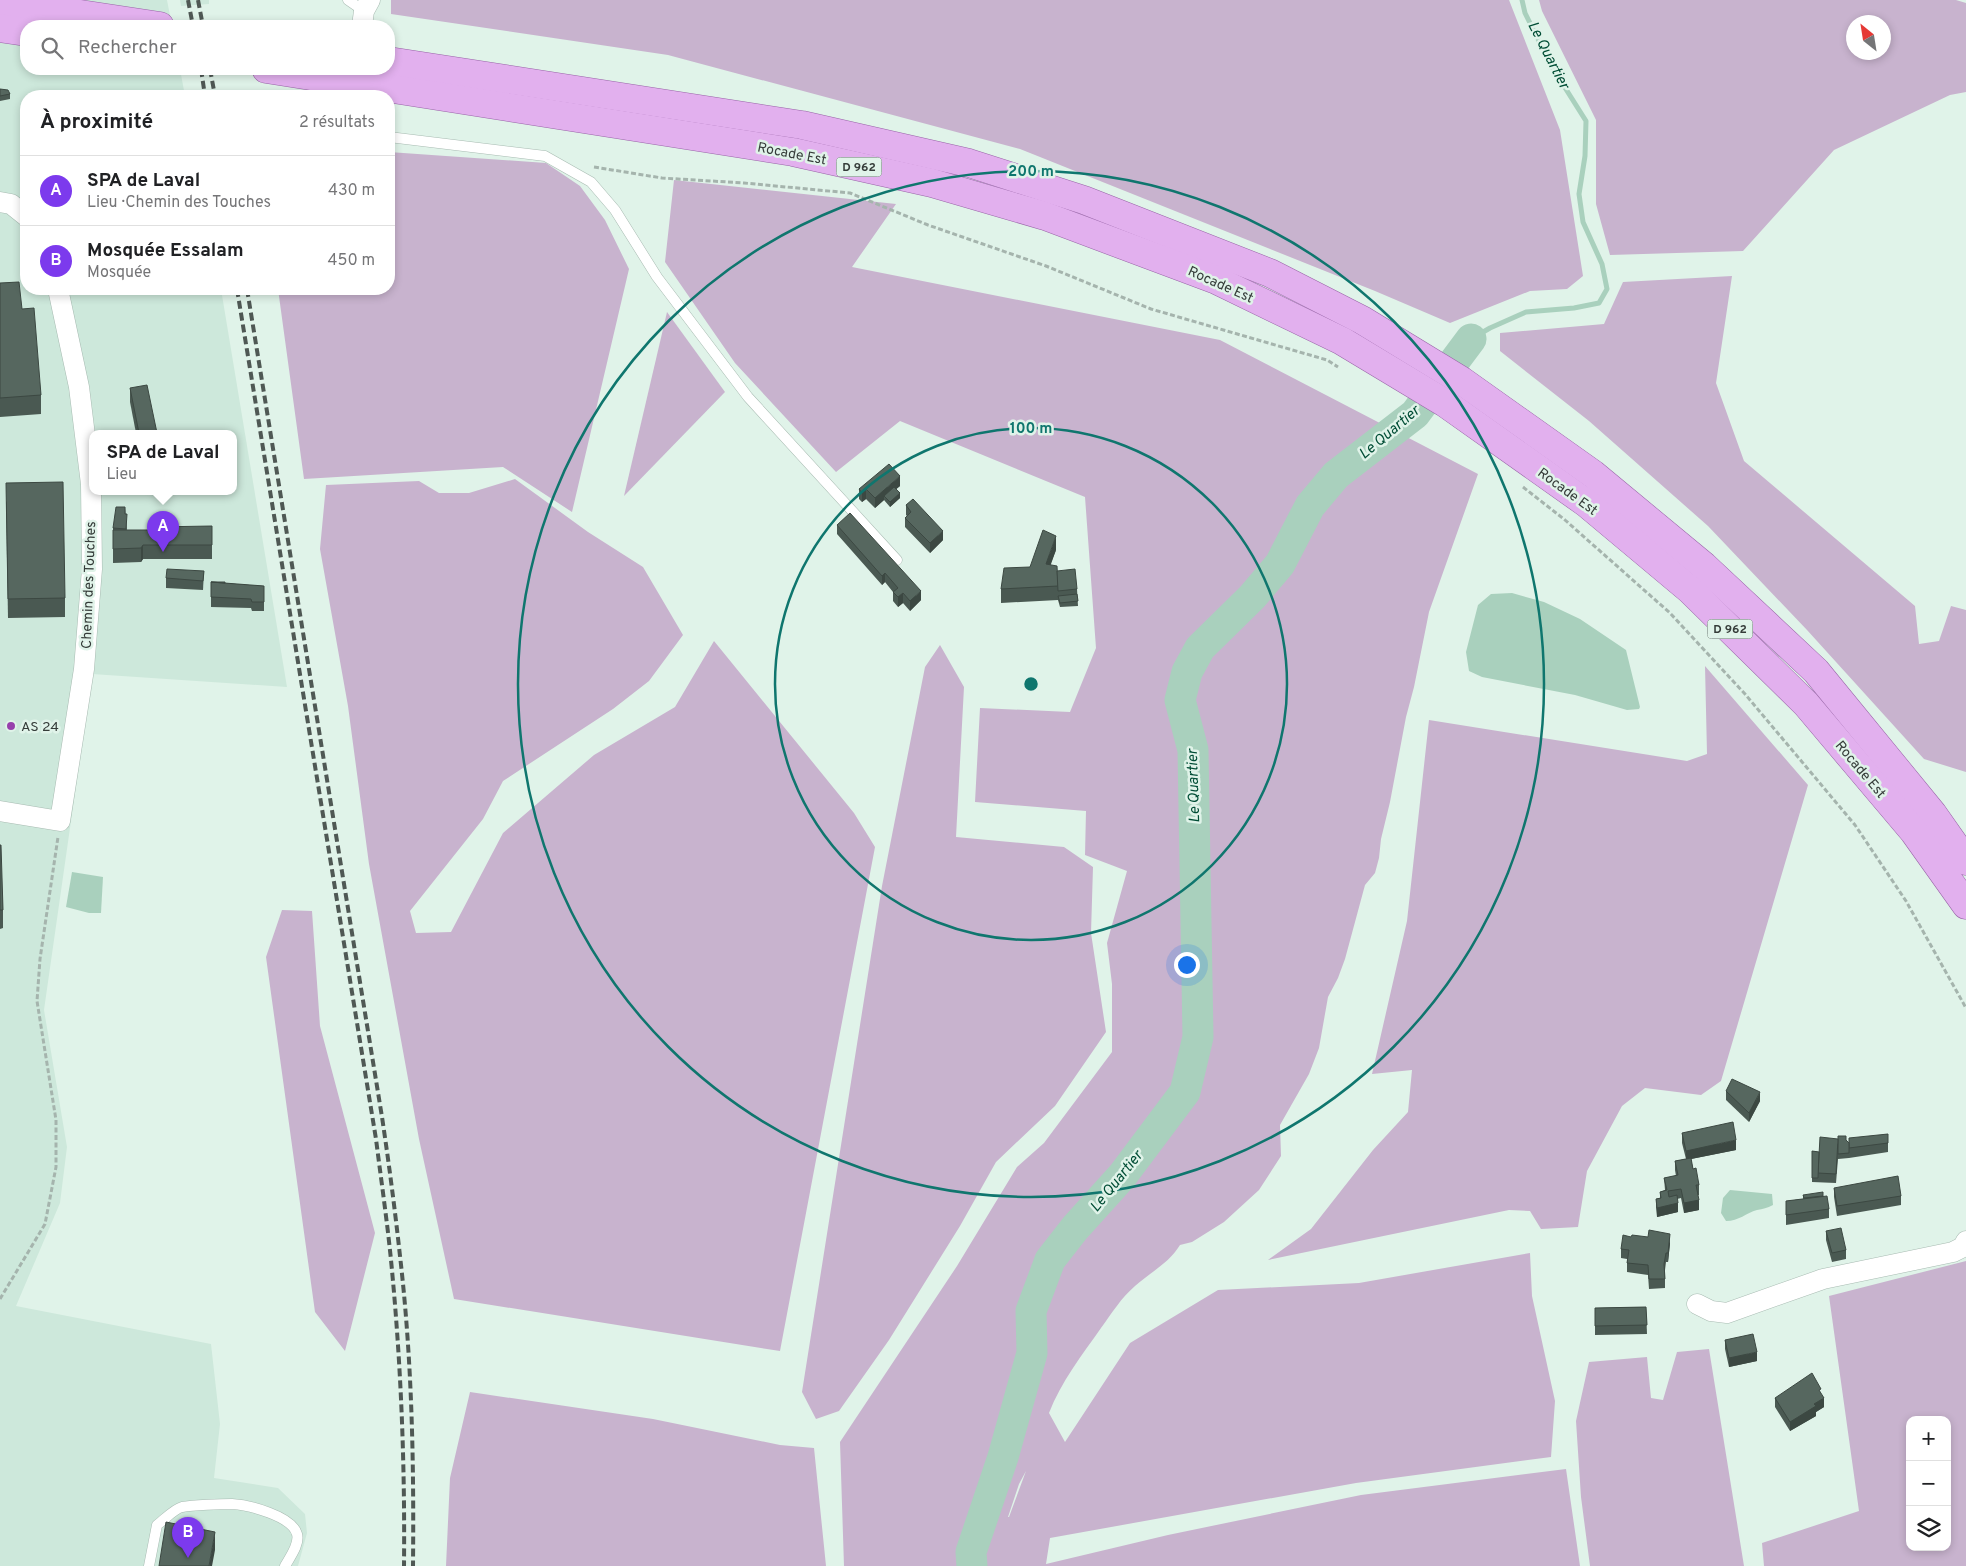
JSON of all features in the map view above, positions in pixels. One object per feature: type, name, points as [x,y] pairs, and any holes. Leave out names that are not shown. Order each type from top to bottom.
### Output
[{"type":"main road","points":[[0,2],[120,20]]},
{"type":"main road","points":[[0,28],[20,31]]},
{"type":"main road","name":"Rocade Est","points":[[395,62],[802,125],[969,163],[1084,200],[1270,273],[1362,320],[1434,362],[1592,474],[1704,566],[1816,671],[1932,814],[1966,861]]},
{"type":"main road","name":"Rocade Est","points":[[304,75],[793,152],[932,183],[1045,216],[1216,280],[1342,341],[1445,403],[1586,503],[1697,597],[1806,704],[1914,832],[1966,905]]},
{"type":"street","points":[[0,202],[10,204],[20,212]]},
{"type":"street","name":"Chemin des Touches","points":[[59,295],[79,387],[89,467]]},
{"type":"street","name":"Chemin des Touches","points":[[60,821],[84,670],[92,569],[90,495]]},
{"type":"street","points":[[0,811],[60,821]]},
{"type":"street","points":[[1697,1304],[1711,1311],[1727,1313],[1824,1279],[1953,1252],[1964,1247],[1966,1241]]},
{"type":"lane","points":[[395,138],[545,156],[591,182],[615,210],[657,277],[748,397],[897,560]]},
{"type":"lane","points":[[149,1566],[157,1525],[181,1507],[233,1504],[266,1512],[288,1522],[293,1527],[297,1534],[297,1542],[283,1565]]},
{"type":"path","points":[[594,167],[662,178],[744,183],[850,193],[928,225],[1046,266],[1151,309],[1327,360],[1344,370]]},
{"type":"path","points":[[1522,487],[1565,520],[1670,613],[1745,694],[1855,825],[1906,901],[1966,1008]]},
{"type":"path","points":[[0,1299],[45,1224],[56,1167],[56,1120],[37,1001],[40,959],[60,821]]},
{"type":"shaded area","points":[[0,0],[167,0],[171,20],[20,20],[20,75],[181,75],[184,90],[20,90],[20,295],[222,295],[287,687],[92,674],[44,1010],[67,1147],[60,1203],[16,1306],[211,1344],[220,1424],[214,1478],[278,1488],[305,1514],[307,1533],[298,1566],[0,1566]]},
{"type":"shaded area","points":[[180,0],[209,0],[209,4],[181,6]]},
{"type":"shaded area","points":[[391,0],[1509,0],[1560,130],[1583,276],[1567,289],[1530,291],[1450,323],[1375,291],[1020,149],[668,55],[391,14]]},
{"type":"shaded area","points":[[1539,0],[1956,0],[1966,3],[1966,92],[1950,95],[1834,150],[1743,251],[1610,255],[1596,204],[1596,120],[1542,11]]},
{"type":"shaded area","points":[[395,152],[546,163],[580,186],[605,220],[629,269],[572,512],[503,467],[304,479],[279,295],[395,295]]},
{"type":"shaded area","points":[[674,180],[896,204],[852,267],[1220,340],[1478,474],[1429,612],[1375,873],[1365,885],[1345,959],[1328,997],[1319,1048],[1309,1074],[1280,1125],[1281,1156],[1259,1190],[1224,1222],[1192,1242],[1180,1245],[1165,1262],[1125,1296],[1072,1369],[1049,1413],[1065,1442],[1130,1343],[1218,1290],[1359,1283],[1530,1253],[1532,1296],[1555,1401],[1551,1457],[1356,1483],[1050,1538],[1046,1564],[1168,1535],[1361,1495],[1566,1469],[1580,1566],[844,1566],[840,1442],[957,1266],[1017,1167],[1044,1143],[1112,1052],[1112,984],[1107,943],[1127,871],[1085,855],[1086,811],[975,802],[980,708],[1070,712],[1096,648],[1085,497],[900,421],[836,472],[735,363],[665,262]],"holes":[[[1026,1471],[1009,1517],[1019,1484]]]},
{"type":"shaded area","points":[[1732,276],[1716,383],[1744,461],[1915,606],[1919,644],[1939,641],[1951,606],[1966,610],[1966,772],[1924,759],[1807,630],[1708,526],[1589,421],[1500,351],[1500,333],[1604,324],[1623,282]]},
{"type":"shaded area","points":[[667,312],[725,392],[624,496]]},
{"type":"shaded area","points":[[515,479],[588,532],[643,567],[683,635],[649,681],[613,709],[503,781],[483,819],[410,911],[416,933],[451,932],[503,833],[594,755],[675,707],[714,641],[854,813],[875,847],[780,1351],[454,1299],[419,1139],[369,864],[348,706],[320,549],[326,485],[419,481],[439,493],[469,493]]},
{"type":"shaded area","points":[[1512,593],[1544,602],[1580,619],[1626,650],[1639,709],[1627,710],[1575,695],[1482,677],[1469,671],[1466,652],[1478,605],[1491,594]]},
{"type":"shaded area","points":[[940,645],[964,687],[956,837],[1064,847],[1093,867],[1091,933],[1106,1032],[1055,1106],[996,1162],[960,1226],[889,1340],[839,1411],[816,1419],[802,1392],[882,886],[925,667]]},
{"type":"shaded area","points":[[1705,666],[1808,785],[1721,1081],[1701,1095],[1645,1088],[1622,1106],[1587,1171],[1578,1227],[1541,1229],[1530,1211],[1509,1210],[1268,1260],[1311,1229],[1373,1150],[1408,1112],[1412,1070],[1372,1074],[1407,921],[1429,720],[1687,761],[1707,754]]},
{"type":"shaded area","points":[[72,872],[103,877],[101,913],[89,913],[66,907]]},
{"type":"shaded area","points":[[282,910],[312,911],[320,1026],[375,1233],[345,1351],[315,1312],[266,957]]},
{"type":"shaded area","points":[[1730,1190],[1772,1194],[1773,1205],[1753,1211],[1735,1220],[1726,1221],[1721,1213],[1723,1198]]},
{"type":"shaded area","points":[[1966,1261],[1966,1566],[1764,1566],[1762,1543],[1859,1511],[1829,1296]]},
{"type":"shaded area","points":[[1709,1349],[1744,1566],[1590,1566],[1581,1497],[1576,1421],[1589,1362],[1647,1357],[1651,1398],[1663,1400],[1677,1352]]},
{"type":"shaded area","points":[[470,1392],[653,1419],[780,1445],[814,1448],[826,1566],[446,1566],[450,1478]]},
{"type":"building","points":[[0,89],[8,90],[10,94],[0,96]]},
{"type":"building","points":[[19,282],[22,309],[34,308],[41,395],[0,398],[0,283]]},
{"type":"building","points":[[147,385],[156,430],[138,430],[130,388]]},
{"type":"building","points":[[889,464],[900,476],[875,498],[866,489],[862,493],[859,489]]},
{"type":"building","points":[[63,482],[65,598],[8,599],[6,483]]},
{"type":"building","points":[[894,487],[900,493],[890,502],[884,496]]},
{"type":"building","points":[[913,499],[943,531],[930,543],[905,518],[911,512],[906,505]]},
{"type":"building","points":[[116,507],[125,507],[125,514],[127,514],[126,529],[113,528]]},
{"type":"building","points":[[850,513],[921,591],[910,601],[903,593],[898,597],[893,592],[898,588],[885,573],[882,576],[837,525]]},
{"type":"building","points":[[212,526],[212,545],[143,545],[141,548],[113,549],[113,530],[153,530],[153,527]]},
{"type":"building","points":[[1043,530],[1056,536],[1046,564],[1057,566],[1058,586],[1001,589],[1004,568],[1030,567]]},
{"type":"building","points":[[167,569],[204,571],[203,581],[166,578]]},
{"type":"building","points":[[1075,569],[1077,589],[1058,591],[1057,571]]},
{"type":"building","points":[[211,582],[264,586],[264,602],[252,602],[251,599],[211,597]]},
{"type":"building","points":[[1077,594],[1078,601],[1060,603],[1058,596]]},
{"type":"building","points":[[1,845],[3,910],[0,910]]},
{"type":"building","points":[[1732,1079],[1760,1092],[1749,1113],[1726,1091]]},
{"type":"building","points":[[1733,1122],[1736,1140],[1686,1151],[1682,1133]]},
{"type":"building","points":[[1888,1134],[1888,1143],[1849,1148],[1849,1138]]},
{"type":"building","points":[[1838,1136],[1846,1136],[1846,1140],[1849,1143],[1849,1153],[1838,1154]]},
{"type":"building","points":[[1820,1137],[1838,1139],[1836,1174],[1818,1173]]},
{"type":"building","points":[[1812,1151],[1819,1152],[1818,1178],[1812,1178]]},
{"type":"building","points":[[1691,1158],[1693,1169],[1696,1168],[1699,1185],[1696,1185],[1699,1200],[1684,1203],[1681,1189],[1668,1191],[1669,1197],[1677,1195],[1678,1203],[1657,1208],[1656,1199],[1661,1198],[1660,1192],[1667,1190],[1664,1178],[1678,1175],[1675,1161]]},
{"type":"building","points":[[1898,1176],[1901,1196],[1837,1206],[1834,1188]]},
{"type":"building","points":[[1823,1192],[1823,1196],[1804,1198],[1803,1195]]},
{"type":"building","points":[[1827,1196],[1829,1209],[1786,1215],[1786,1201]]},
{"type":"building","points":[[1841,1228],[1846,1250],[1832,1253],[1826,1231]]},
{"type":"building","points":[[1649,1230],[1670,1234],[1668,1253],[1666,1253],[1664,1264],[1665,1279],[1649,1279],[1648,1265],[1627,1263],[1629,1250],[1621,1249],[1623,1235],[1648,1237]]},
{"type":"building","points":[[1646,1307],[1647,1325],[1595,1326],[1595,1308]]},
{"type":"building","points":[[1753,1334],[1757,1352],[1729,1358],[1725,1340]]},
{"type":"building","points":[[1812,1373],[1824,1398],[1814,1404],[1816,1406],[1790,1422],[1775,1398]]},
{"type":"building","points":[[166,1522],[215,1532],[209,1566],[159,1566]]},
{"type":"waterway","name":"Le Quartier","points":[[1471,339],[1490,328],[1526,312],[1574,308],[1599,303],[1607,289],[1602,264],[1583,222],[1579,194],[1585,156],[1586,121],[1552,67],[1525,13],[1522,0]]},
{"type":"waterway","name":"Le Quartier","points":[[972,1566],[971,1552],[1003,1457],[1032,1353],[1031,1311],[1050,1260],[1075,1228],[1122,1176],[1185,1092],[1198,1037],[1193,750],[1180,700],[1187,672],[1200,648],[1252,597],[1280,564],[1310,506],[1336,475],[1415,414],[1471,339]]},
{"type":"railway","points":[[188,0],[192,20]]},
{"type":"railway","points":[[198,0],[202,20]]},
{"type":"railway","points":[[202,75],[204,90]]},
{"type":"railway","points":[[211,75],[214,90]]},
{"type":"railway","points":[[238,295],[376,1139],[389,1245],[400,1375],[404,1490],[404,1566]]},
{"type":"railway","points":[[248,295],[392,1187],[410,1372],[413,1566]]},
{"type":"place","name":"SPA de Laval","points":[[163,552]]},
{"type":"place","name":"AS 24","points":[[11,726]]},
{"type":"place","name":"Mosquée Essalam","points":[[188,1558]]}]
